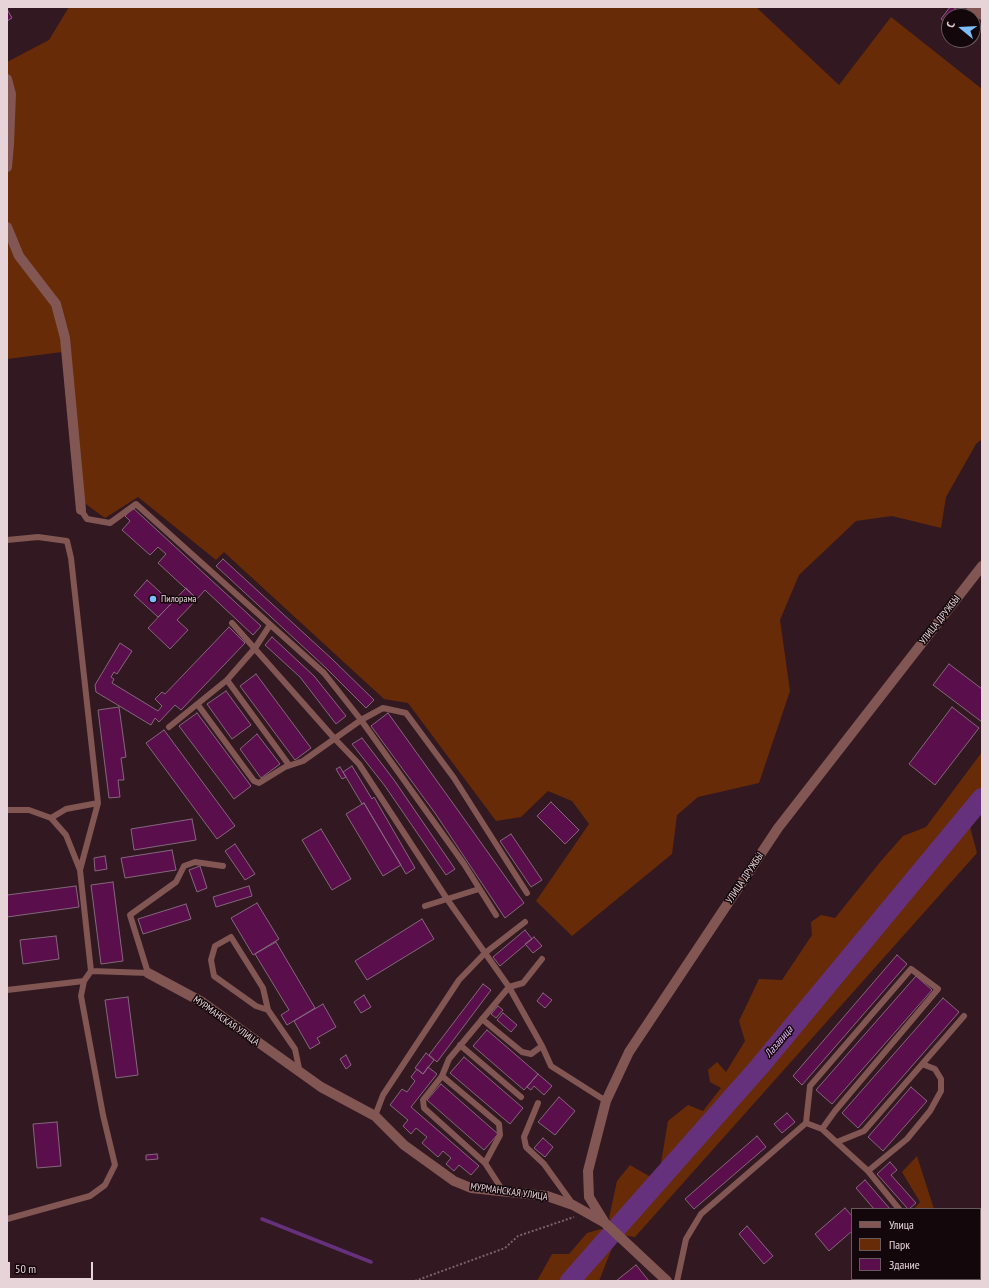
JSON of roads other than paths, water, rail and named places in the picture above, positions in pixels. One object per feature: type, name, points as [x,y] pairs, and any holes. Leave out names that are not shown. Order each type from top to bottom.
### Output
[{"type":"street","points":[[971,7],[982,15]]},
{"type":"street","points":[[7,79],[11,94],[7,166]]},
{"type":"street","points":[[7,227],[19,256],[56,304],[58,310],[65,338],[81,510]]},
{"type":"street","name":"УЛИЦА ДРУЖБЫ","points":[[605,1223],[589,1197],[588,1171],[606,1101],[629,1052],[778,828],[982,566]]},
{"type":"street","name":"МУРМАНСКАЯ УЛИЦА","points":[[148,973],[202,1002],[321,1087],[375,1116],[404,1144],[454,1181],[471,1188],[546,1196],[573,1205],[605,1223],[667,1281]]},
{"type":"lane","points":[[81,510],[88,519],[110,523],[136,504],[324,674],[361,720],[464,864],[496,915]]},
{"type":"lane","points":[[7,540],[38,536],[67,542],[71,558],[98,803],[80,870]]},
{"type":"lane","points":[[232,623],[359,764],[447,899],[509,987],[542,1046],[551,1066],[606,1101]]},
{"type":"lane","points":[[169,727],[227,680],[255,648],[270,625]]},
{"type":"lane","points":[[227,680],[289,765]]},
{"type":"lane","points":[[198,705],[254,781],[259,783],[285,766],[303,760],[361,720],[383,708],[406,713],[454,778],[527,893]]},
{"type":"lane","points":[[50,818],[66,809],[98,803]]},
{"type":"lane","points":[[7,810],[29,810],[50,818],[66,835],[80,870],[91,971],[84,980],[81,996],[102,1115],[114,1165],[105,1184],[90,1196],[7,1218]]},
{"type":"lane","points":[[91,971],[148,973],[130,915],[176,882],[184,866],[195,862],[223,866]]},
{"type":"lane","points":[[425,906],[479,888]]},
{"type":"lane","points":[[375,1116],[383,1095],[459,980],[485,953],[525,922]]},
{"type":"lane","points":[[268,1010],[256,1006],[214,976],[211,960],[215,946],[231,937],[263,988],[268,1010],[295,1049],[300,1073]]},
{"type":"lane","points":[[503,1191],[485,1163],[424,1108],[423,1100],[442,1076],[449,1059],[509,987],[523,983],[542,959]]},
{"type":"lane","points":[[677,1281],[686,1238],[701,1214],[806,1123],[810,1086],[911,969],[938,989],[835,1111],[822,1129]]},
{"type":"lane","points":[[7,990],[84,980]]},
{"type":"lane","points":[[837,1142],[864,1131],[964,1016]]},
{"type":"lane","points":[[482,1019],[522,1052],[531,1054],[542,1046]]},
{"type":"lane","points":[[460,1046],[521,1096]]},
{"type":"lane","points":[[868,1172],[907,1139],[930,1111],[941,1091],[942,1079],[935,1069],[922,1064]]},
{"type":"lane","points":[[442,1076],[499,1124],[500,1135],[485,1163]]},
{"type":"lane","points":[[538,1102],[524,1137],[526,1147],[544,1164],[573,1205]]},
{"type":"lane","points":[[806,1123],[822,1129],[837,1142],[868,1172],[898,1208]]},
{"type":"waterway","name":"Лазавица","points":[[570,1281],[760,1066],[982,798]]},
{"type":"waterway","points":[[262,1219],[371,1262]]},
{"type":"place","name":"Пилорама","points":[[153,599]]}]
